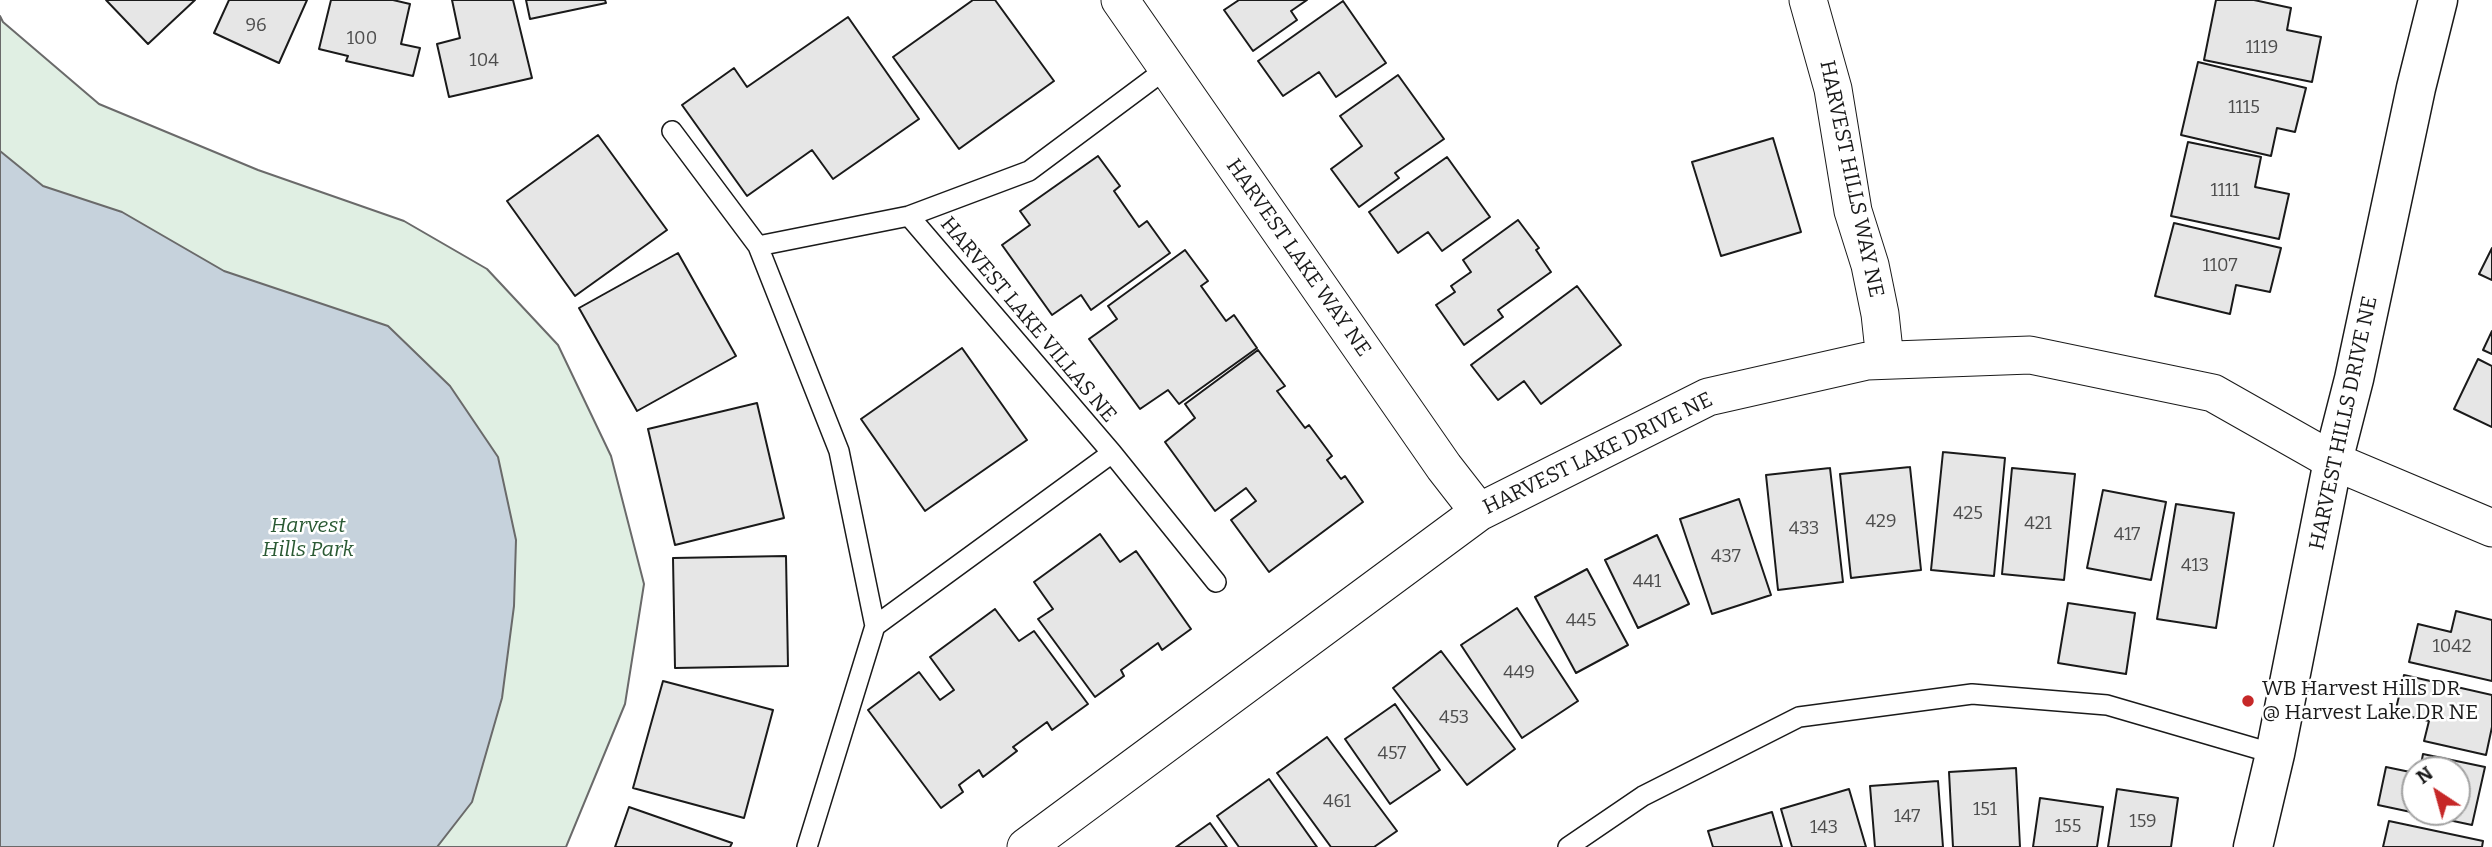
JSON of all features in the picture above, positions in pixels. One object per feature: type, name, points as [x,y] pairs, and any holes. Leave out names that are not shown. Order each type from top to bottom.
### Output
[{"type":"street","name":"HARVEST LAKE WAY NE","points":[[1120,0],[1436,456],[1479,512]]},
{"type":"street","name":"HARVEST HILLS WAY NE","points":[[1808,0],[1833,89],[1853,211],[1870,265],[1880,314],[1885,360]]},
{"type":"street","name":"HARVEST HILLS DRIVE NE","points":[[2253,847],[2275,754],[2333,461],[2354,379],[2416,88],[2438,0]]},
{"type":"street","name":"HARVEST LAKE DRIVE NE","points":[[1026,847],[1479,512],[1707,397],[1867,361],[2030,355],[2213,393],[2333,461],[2492,528]]},
{"type":"lane","name":"HARVEST LAKE VILLAS NE","points":[[758,246],[909,216],[1029,172],[1166,69]]},
{"type":"lane","points":[[673,131],[758,246],[839,450],[875,626],[807,847]]},
{"type":"lane","name":"HARVEST LAKE VILLAS NE","points":[[909,216],[1112,453],[1216,582]]},
{"type":"lane","name":"HARVEST LAKE VILLAS NE","points":[[875,626],[1112,453]]},
{"type":"lane","points":[[1568,847],[1643,796],[1799,717],[1972,694],[2107,705],[2275,754]]},
{"type":"green space","name":"Harvest Hills Park","points":[[0,16],[3,22],[99,104],[258,170],[404,221],[487,269],[558,345],[611,456],[644,584],[625,704],[566,847],[0,847]]},
{"type":"shaded area","name":"Harvest Hills Park","points":[[0,151],[43,186],[122,212],[224,271],[388,326],[450,386],[498,457],[516,540],[514,606],[502,698],[472,802],[437,847],[0,847]]},
{"type":"building","points":[[106,0],[195,0],[148,44]]},
{"type":"building","points":[[229,0],[307,0],[279,63],[214,33]]},
{"type":"building","points":[[331,0],[393,0],[410,4],[401,44],[420,48],[413,76],[346,61],[348,56],[319,49]]},
{"type":"building","points":[[452,0],[513,0],[532,78],[449,97],[437,44],[460,38]]},
{"type":"building","points":[[526,0],[605,0],[606,3],[530,19]]},
{"type":"building","points":[[973,0],[995,0],[1054,81],[959,149],[893,57]]},
{"type":"building","points":[[1239,0],[1307,0],[1291,11],[1297,20],[1253,51],[1224,10]]},
{"type":"building","points":[[2216,0],[2254,0],[2291,8],[2287,30],[2321,37],[2312,82],[2204,60]]},
{"type":"building","points":[[1343,1],[1386,63],[1336,97],[1319,72],[1283,96],[1258,61]]},
{"type":"building","points":[[848,17],[919,119],[833,179],[812,150],[747,196],[682,105],[734,68],[747,87]]},
{"type":"building","points":[[2198,62],[2306,88],[2295,132],[2277,128],[2271,156],[2181,135]]},
{"type":"building","points":[[1398,75],[1444,139],[1395,173],[1399,178],[1359,207],[1331,169],[1362,146],[1340,116]]},
{"type":"building","points":[[598,135],[667,230],[575,296],[507,201]]},
{"type":"building","points":[[1773,138],[1801,232],[1721,256],[1692,162]]},
{"type":"building","points":[[2188,142],[2261,157],[2255,187],[2289,194],[2279,239],[2171,216]]},
{"type":"building","points":[[1098,156],[1120,186],[1114,191],[1139,227],[1147,221],[1170,253],[1091,310],[1081,295],[1052,315],[1002,245],[1030,225],[1020,211]]},
{"type":"building","points":[[1447,157],[1490,217],[1442,251],[1428,232],[1398,253],[1369,212]]},
{"type":"building","points":[[1518,220],[1539,248],[1536,250],[1551,272],[1498,310],[1503,317],[1464,345],[1436,305],[1455,292],[1451,286],[1471,272],[1463,260]]},
{"type":"building","points":[[2174,223],[2281,248],[2270,292],[2236,285],[2230,314],[2155,296]]},
{"type":"building","points":[[2492,248],[2492,280],[2479,274]]},
{"type":"building","points":[[1185,250],[1208,281],[1201,286],[1226,321],[1234,315],[1257,348],[1179,404],[1168,390],[1140,409],[1089,339],[1117,319],[1108,306]]},
{"type":"building","points":[[678,253],[736,356],[637,411],[579,308]]},
{"type":"building","points":[[1577,286],[1621,345],[1541,404],[1524,381],[1498,400],[1471,365]]},
{"type":"building","points":[[2492,331],[2492,354],[2483,350]]},
{"type":"building","points":[[962,348],[1027,440],[925,511],[861,419]]},
{"type":"building","points":[[1258,350],[1285,386],[1277,391],[1305,428],[1309,425],[1332,456],[1327,460],[1341,479],[1345,476],[1363,502],[1269,572],[1231,520],[1256,501],[1246,488],[1215,511],[1165,442],[1195,418],[1185,404]]},
{"type":"building","points":[[2478,359],[2492,366],[2492,427],[2454,409]]},
{"type":"building","points":[[757,403],[784,518],[675,545],[648,429]]},
{"type":"building","points":[[1943,452],[2005,458],[1994,576],[1931,570]]},
{"type":"building","points":[[1910,467],[1921,570],[1851,578],[1840,474]]},
{"type":"building","points":[[1830,468],[1843,582],[1778,590],[1766,475]]},
{"type":"building","points":[[2012,468],[2075,474],[2064,580],[2002,574]]},
{"type":"building","points":[[2103,490],[2166,502],[2151,580],[2087,568]]},
{"type":"building","points":[[1739,499],[1771,595],[1712,614],[1680,519]]},
{"type":"building","points":[[2176,504],[2234,513],[2216,628],[2157,619]]},
{"type":"building","points":[[1100,534],[1120,562],[1136,551],[1191,629],[1162,650],[1158,643],[1121,670],[1124,676],[1095,697],[1038,619],[1053,609],[1034,582]]},
{"type":"building","points":[[1657,535],[1689,604],[1638,628],[1605,560]]},
{"type":"building","points":[[786,556],[788,666],[675,668],[673,558]]},
{"type":"building","points":[[1587,569],[1628,645],[1576,673],[1535,597]]},
{"type":"building","points":[[2068,603],[2135,613],[2126,674],[2058,663]]},
{"type":"building","points":[[1517,608],[1578,701],[1522,738],[1461,645]]},
{"type":"building","points":[[995,609],[1019,641],[1034,631],[1088,704],[1052,730],[1047,722],[1013,747],[1017,751],[983,777],[979,770],[959,785],[963,792],[941,808],[868,710],[919,672],[940,700],[954,690],[930,657]]},
{"type":"building","points":[[2456,611],[2492,620],[2492,681],[2409,662],[2418,624],[2451,632]]},
{"type":"building","points":[[1441,651],[1515,749],[1467,785],[1393,688]]},
{"type":"building","points":[[2404,675],[2492,695],[2492,727],[2486,755],[2424,741],[2429,721],[2395,713]]},
{"type":"building","points":[[663,681],[773,710],[744,818],[633,788]]},
{"type":"building","points":[[1395,704],[1440,770],[1390,804],[1345,739]]},
{"type":"building","points":[[1327,737],[1397,831],[1374,847],[1331,847],[1277,773]]},
{"type":"building","points":[[2471,764],[2485,767],[2471,825]]},
{"type":"building","points":[[2386,767],[2401,770],[2401,810],[2378,805]]},
{"type":"building","points":[[2016,768],[2020,847],[1953,847],[1949,772]]},
{"type":"building","points":[[1269,779],[1317,847],[1239,847],[1217,816]]},
{"type":"building","points":[[1938,781],[1943,847],[1875,847],[1870,786]]},
{"type":"building","points":[[1849,789],[1866,847],[1792,847],[1781,809]]},
{"type":"building","points":[[2117,789],[2178,798],[2171,847],[2108,847]]},
{"type":"building","points":[[2040,798],[2103,807],[2097,847],[2033,847]]},
{"type":"building","points":[[629,807],[732,843],[730,847],[615,847]]},
{"type":"building","points":[[1772,812],[1782,847],[1713,847],[1708,831]]},
{"type":"building","points":[[2389,821],[2401,824],[2401,826],[2483,841],[2482,847],[2383,847]]},
{"type":"building","points":[[1210,823],[1227,847],[1176,847]]},
{"type":"place","name":"WB Harvest Hills DR @ Harvest Lake DR NE","points":[[2248,701]]}]
